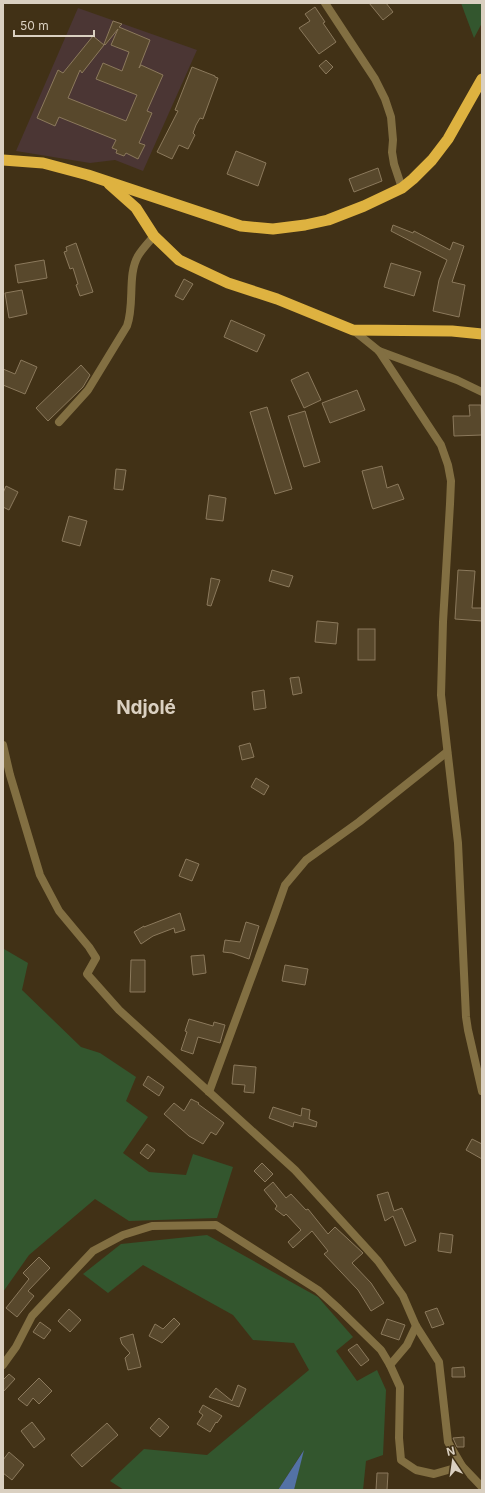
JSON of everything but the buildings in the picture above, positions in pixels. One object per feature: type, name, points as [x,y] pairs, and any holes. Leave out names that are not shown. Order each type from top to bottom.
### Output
[{"type":"highway","points":[[3,160],[43,163],[88,175],[242,226],[273,229],[304,225],[328,220],[364,206],[402,188],[413,179],[432,160],[448,139],[482,79]]},
{"type":"highway","points":[[88,175],[110,185],[136,208],[154,236],[179,260],[221,280],[353,330],[452,331],[482,334]]},
{"type":"street","points":[[325,3],[375,79],[385,99],[391,117],[393,158],[402,188]]},
{"type":"street","points":[[59,422],[88,390],[127,326],[131,316],[133,274],[138,256],[154,236]]},
{"type":"street","points":[[353,330],[379,351],[434,434],[441,446],[448,465],[451,481],[443,622],[441,695],[458,843],[466,1017],[482,1091]]},
{"type":"street","points":[[379,351],[457,380],[482,392]]},
{"type":"street","points":[[3,745],[12,782],[40,875],[59,910],[96,958],[87,974],[119,1010],[295,1170],[378,1261],[403,1296],[416,1326],[439,1362],[448,1442],[462,1466],[482,1487]]},
{"type":"street","points":[[209,1092],[285,885],[306,860],[359,822],[447,752]]},
{"type":"street","points":[[3,1365],[16,1347],[32,1316],[93,1251],[123,1235],[152,1226],[216,1225],[318,1290],[381,1350],[400,1387],[399,1438],[401,1460],[416,1470],[434,1474],[462,1466]]},
{"type":"street","points":[[390,1365],[407,1345],[416,1326]]},
{"type":"shaded area","points":[[78,8],[197,50],[143,171],[115,160],[90,163],[16,151]]},
{"type":"green space","points":[[461,3],[482,3],[482,23],[474,38]]},
{"type":"green space","points":[[3,949],[28,963],[22,990],[81,1047],[100,1053],[136,1077],[126,1101],[148,1117],[123,1153],[149,1172],[186,1175],[193,1154],[233,1167],[217,1218],[129,1221],[95,1199],[29,1255],[3,1292]]},
{"type":"green space","points":[[207,1235],[318,1297],[353,1337],[336,1351],[357,1381],[377,1370],[386,1390],[383,1455],[366,1461],[363,1490],[294,1490],[303,1451],[278,1490],[124,1490],[110,1481],[144,1449],[207,1455],[309,1370],[294,1343],[253,1340],[233,1315],[143,1265],[108,1293],[83,1274],[121,1244]]},
{"type":"water","points":[[304,1450],[294,1490],[278,1490]]},
{"type":"district","name":"Ndjolé","points":[[146,707]]}]
